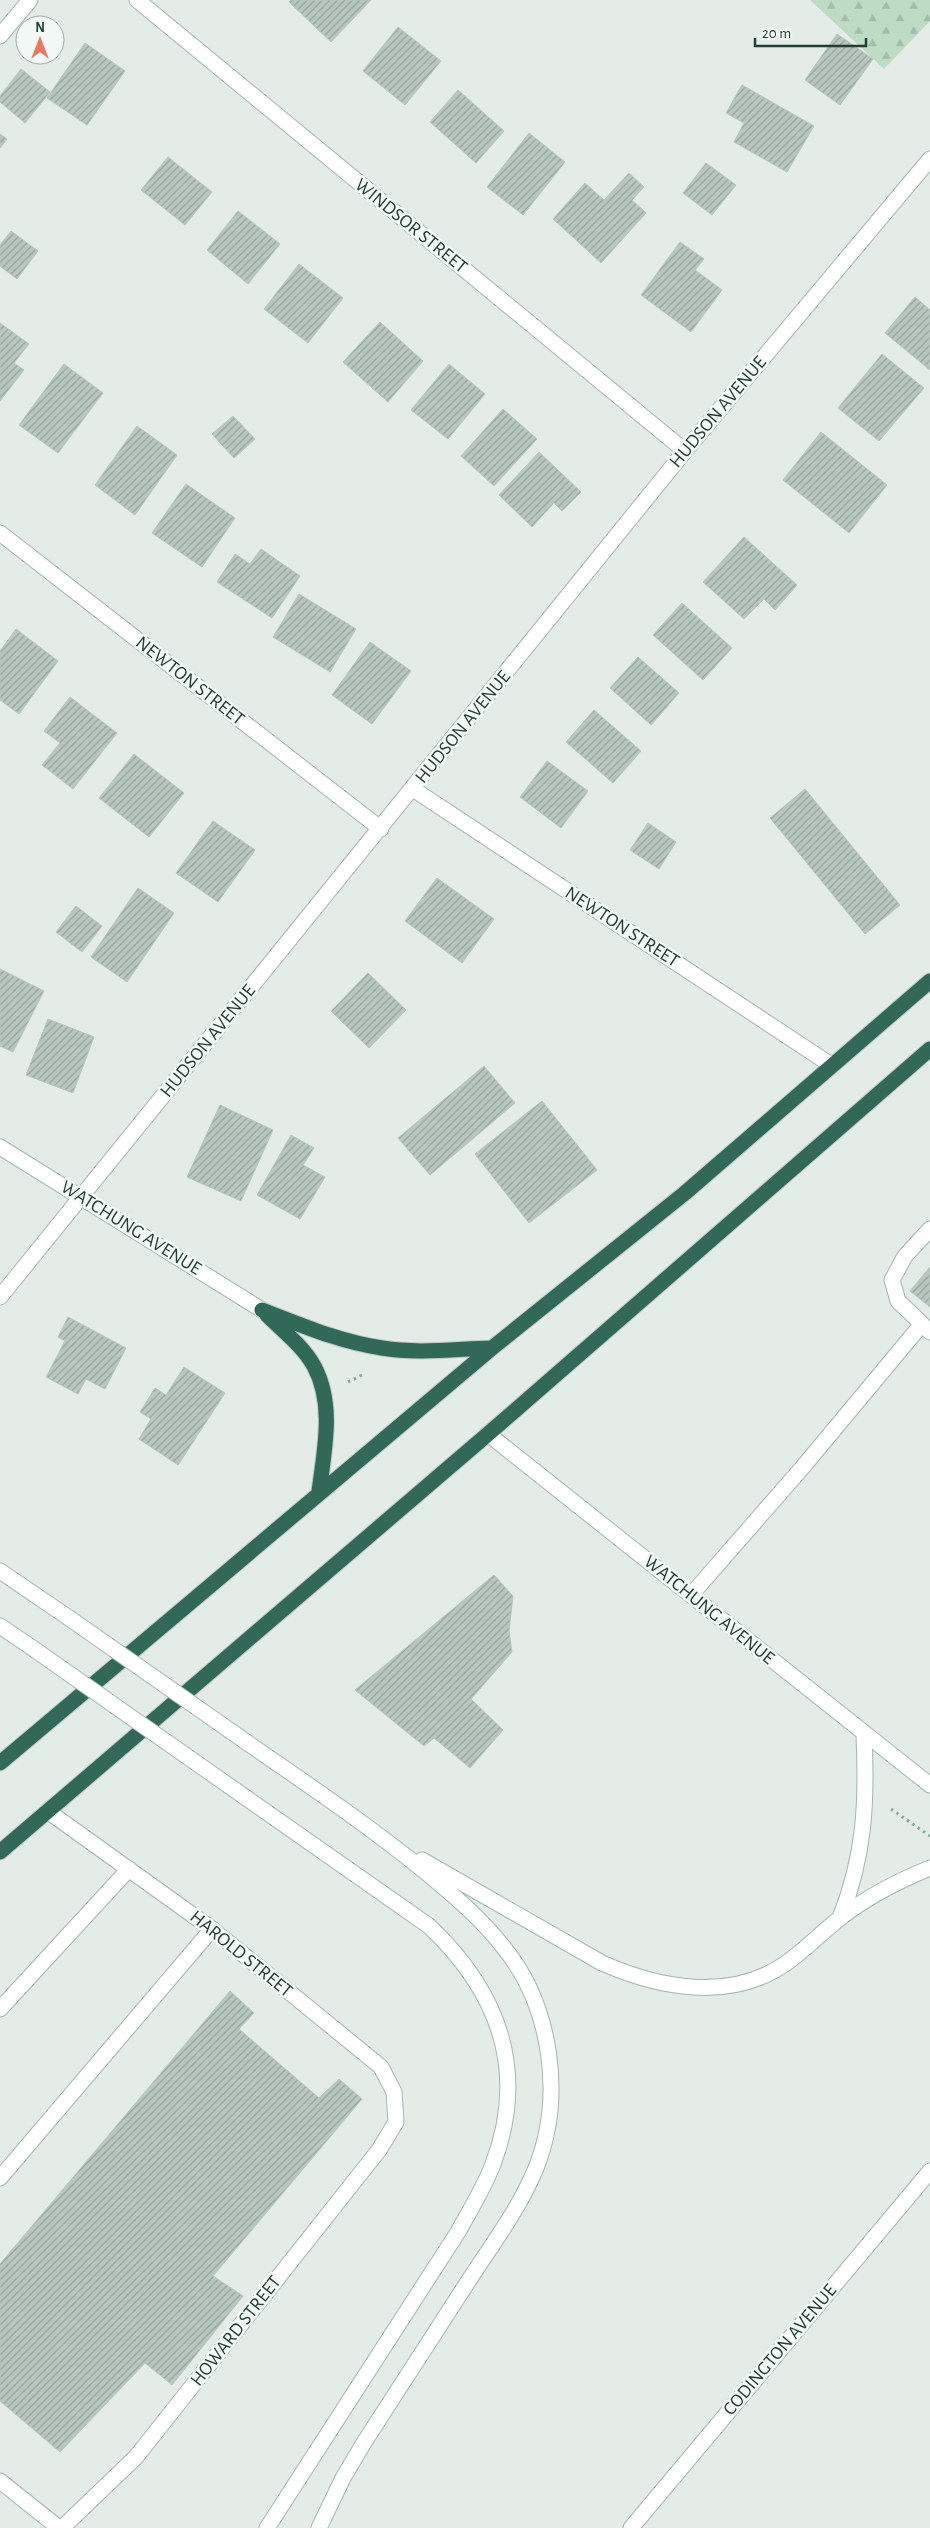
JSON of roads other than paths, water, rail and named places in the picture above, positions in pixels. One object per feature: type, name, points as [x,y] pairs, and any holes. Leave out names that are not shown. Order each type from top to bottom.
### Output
[{"type":"highway","points":[[0,1763],[492,1348],[685,1193],[930,981]]},
{"type":"highway","points":[[0,1852],[488,1434],[930,1048]]},
{"type":"highway","points":[[262,1310],[320,1332],[383,1349],[492,1348]]},
{"type":"highway","points":[[262,1310],[300,1348],[314,1366],[322,1385],[327,1428],[319,1492]]},
{"type":"street","points":[[0,36],[30,0]]},
{"type":"street","name":"WINDSOR STREET","points":[[138,0],[685,451]]},
{"type":"street","name":"HUDSON AVENUE","points":[[0,1297],[381,829],[685,451],[930,159]]},
{"type":"street","name":"NEWTON STREET","points":[[0,533],[381,829]]},
{"type":"street","name":"NEWTON STREET","points":[[413,789],[831,1065]]},
{"type":"street","name":"WATCHUNG AVENUE","points":[[0,1147],[82,1196],[262,1310]]},
{"type":"street","points":[[691,1595],[926,1328],[898,1301],[892,1280],[905,1256],[930,1229]]},
{"type":"street","name":"WATCHUNG AVENUE","points":[[488,1434],[864,1735],[930,1785]]},
{"type":"street","points":[[0,1571],[384,1839],[457,1898],[485,1925],[506,1950],[525,1980],[536,2004],[549,2059],[549,2116],[545,2143],[522,2198],[342,2478],[319,2528]]},
{"type":"street","points":[[0,1626],[429,1926],[451,1947],[470,1970],[487,1998],[500,2032],[507,2065],[508,2101],[503,2130],[492,2164],[479,2194],[458,2232],[267,2527]]},
{"type":"street","points":[[840,1918],[852,1889],[862,1841],[866,1800],[864,1735]]},
{"type":"street","name":"HAROLD STREET","points":[[49,1812],[212,1929],[381,2066],[394,2092],[396,2122]]},
{"type":"street","points":[[384,1839],[602,1963],[631,1975],[659,1983],[707,1988],[734,1984],[760,1976],[783,1965],[840,1918],[888,1887],[930,1868]]},
{"type":"street","points":[[0,2009],[129,1869]]},
{"type":"street","points":[[0,2178],[212,1929]]},
{"type":"street","name":"HOWARD STREET","points":[[61,2528],[136,2457],[379,2150],[396,2122]]},
{"type":"street","name":"CODINGTON AVENUE","points":[[631,2528],[930,2171]]},
{"type":"street","points":[[0,2480],[61,2528]]}]
